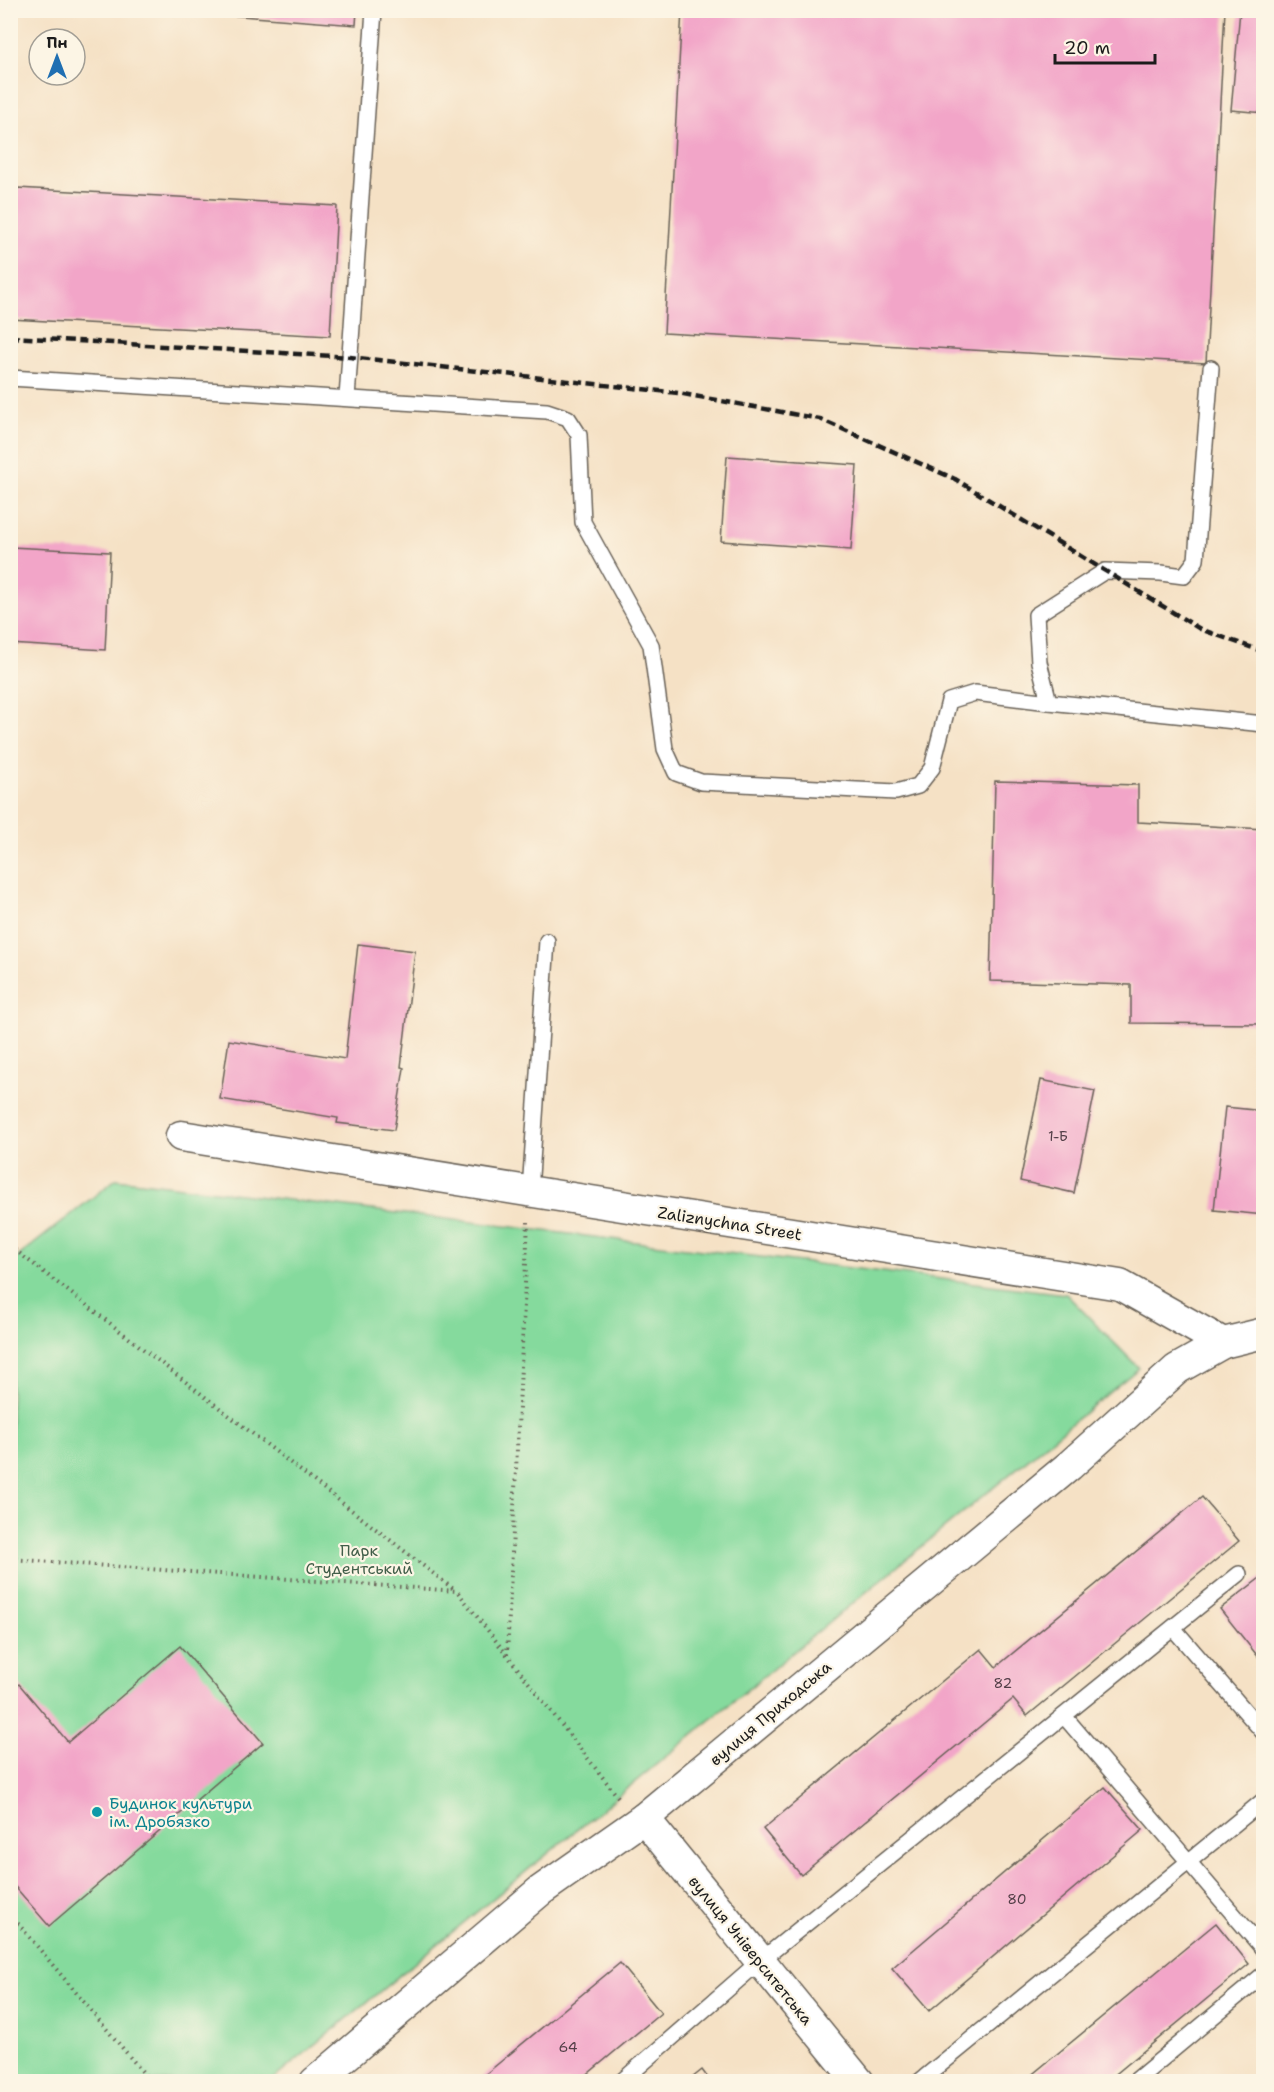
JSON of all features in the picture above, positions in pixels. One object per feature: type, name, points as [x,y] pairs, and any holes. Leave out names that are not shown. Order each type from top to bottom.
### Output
[{"type":"street","name":"Zaliznychna Street","points":[[181,1136],[1120,1285],[1223,1343]]},
{"type":"street","points":[[1223,1343],[1263,1333]]},
{"type":"street","name":"вулиця Приходська","points":[[315,2082],[540,1891],[644,1818],[1069,1466],[1177,1369],[1223,1343]]},
{"type":"street","name":"вулиця Університетська","points":[[644,1818],[859,2082]]},
{"type":"lane","points":[[347,398],[374,10]]},
{"type":"lane","points":[[1049,702],[1039,662],[1036,615],[1105,571],[1184,576],[1196,560],[1211,368]]},
{"type":"lane","points":[[10,378],[548,411],[568,418],[579,435],[583,522],[651,645],[665,748],[676,773],[701,782],[896,792],[918,786],[932,768],[949,701],[975,693],[1263,724]]},
{"type":"lane","points":[[530,1191],[547,941]]},
{"type":"lane","points":[[621,2082],[760,1961],[1239,1574]]},
{"type":"lane","points":[[1173,1628],[1263,1733]]},
{"type":"lane","points":[[1064,1716],[1263,1950]]},
{"type":"lane","points":[[919,2082],[1263,1800]]},
{"type":"lane","points":[[1134,2082],[1263,1974]]},
{"type":"path","points":[[507,1656],[530,1191]]},
{"type":"path","points":[[10,1246],[457,1591],[618,1797]]},
{"type":"path","points":[[10,1559],[457,1591]]},
{"type":"path","points":[[10,1914],[151,2082]]},
{"type":"green space","name":"Парк Студентський","points":[[116,1179],[1066,1294],[1139,1368],[271,2081],[11,2082],[11,1262]]},
{"type":"building","points":[[190,10],[357,10],[356,25],[190,12]]},
{"type":"building","points":[[682,10],[1225,10],[1206,363],[664,333]]},
{"type":"building","points":[[1240,10],[1264,10],[1264,113],[1231,110]]},
{"type":"building","points":[[17,188],[337,206],[330,336],[10,319]]},
{"type":"building","points":[[727,456],[857,465],[851,550],[721,541]]},
{"type":"building","points":[[10,547],[110,552],[105,650],[10,644]]},
{"type":"building","points":[[995,781],[1138,785],[1138,822],[1264,829],[1264,1024],[1131,1023],[1131,985],[990,981]]},
{"type":"building","points":[[358,944],[415,951],[401,1067],[404,1068],[394,1130],[337,1123],[338,1118],[220,1099],[229,1040],[345,1059]]},
{"type":"building","points":[[1041,1080],[1095,1091],[1074,1193],[1020,1181]]},
{"type":"building","points":[[1225,1107],[1264,1111],[1264,1215],[1214,1210]]},
{"type":"building","points":[[1202,1497],[1239,1541],[1027,1716],[1013,1699],[801,1875],[763,1829],[981,1649],[996,1667]]},
{"type":"building","points":[[1264,1575],[1264,1664],[1220,1609]]},
{"type":"building","name":"Будинок культури ім. Дробязко","points":[[180,1646],[263,1743],[49,1926],[10,1881],[10,1691],[19,1684],[68,1742]]},
{"type":"building","points":[[1105,1787],[1143,1830],[929,2011],[892,1968]]},
{"type":"building","points":[[1216,1923],[1249,1964],[1106,2082],[1023,2082]]},
{"type":"building","points":[[620,1963],[661,2013],[578,2082],[476,2082]]},
{"type":"building","points":[[702,2070],[711,2082],[687,2082]]},
{"type":"railway","points":[[10,337],[350,357],[678,393],[820,419],[955,479],[1200,629],[1264,652]]},
{"type":"place","name":"Будинок культури ім. Дробязко","points":[[97,1812]]}]
